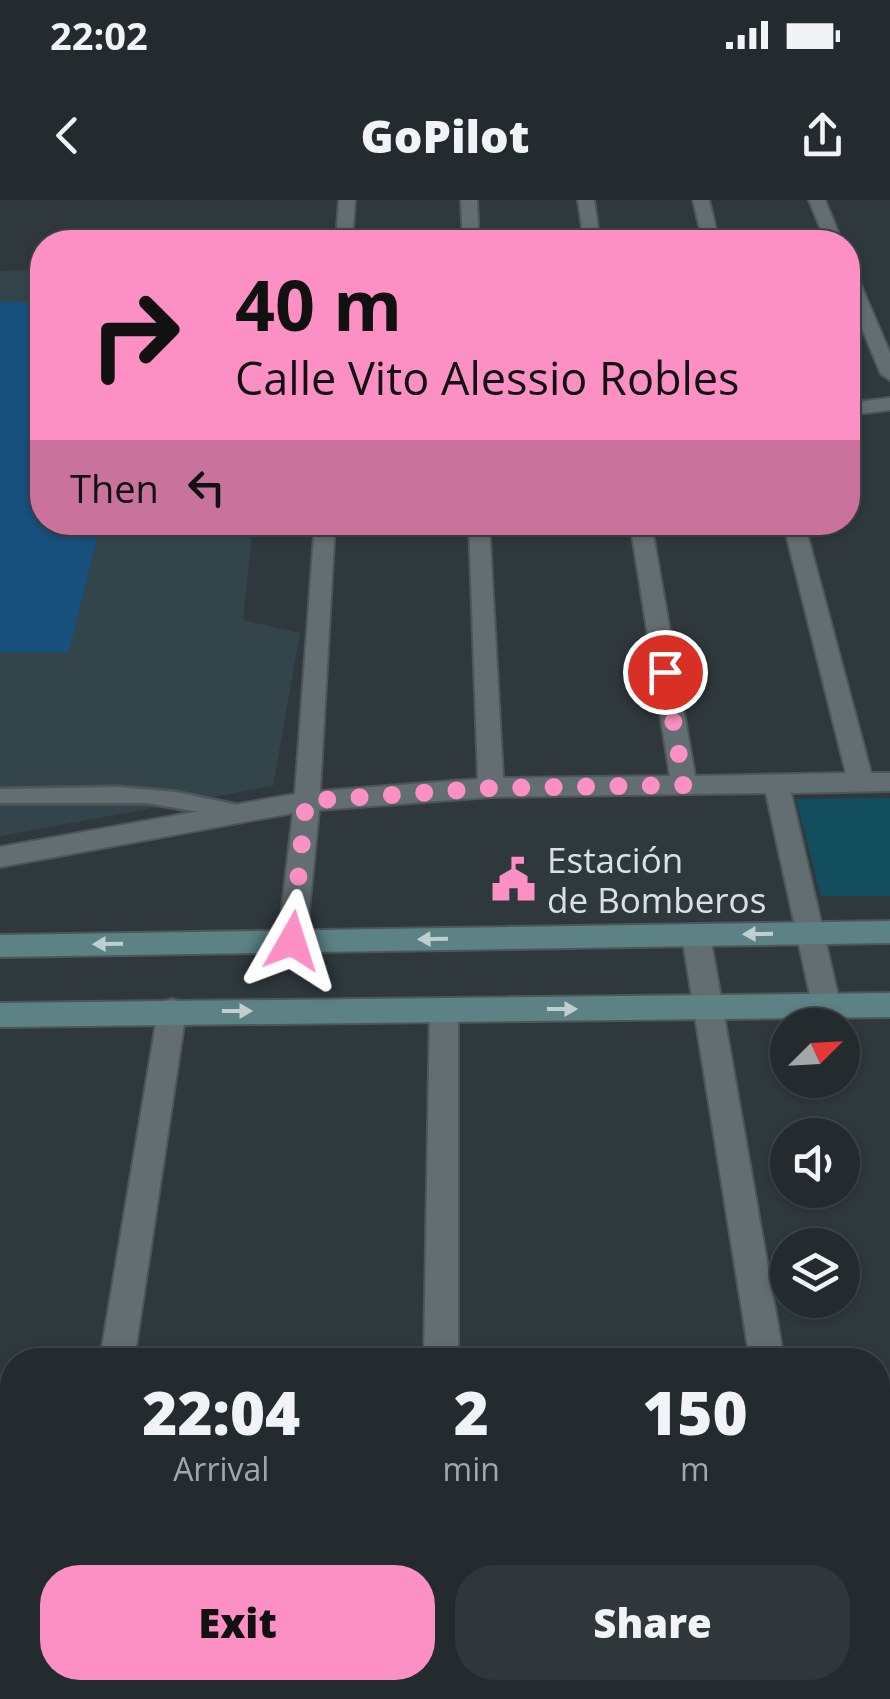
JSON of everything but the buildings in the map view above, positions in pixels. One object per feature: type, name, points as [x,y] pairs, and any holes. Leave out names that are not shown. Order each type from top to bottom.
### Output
[{"type":"main road","points":[[0,946],[890,932]]},
{"type":"main road","points":[[0,1015],[890,1005]]},
{"type":"street","points":[[345,230],[348,200]]},
{"type":"street","points":[[469,200],[470,230]]},
{"type":"street","points":[[586,200],[590,230]]},
{"type":"street","points":[[701,200],[707,230]]},
{"type":"street","points":[[817,200],[829,230]]},
{"type":"street","points":[[860,304],[890,374]]},
{"type":"street","points":[[860,408],[890,404]]},
{"type":"street","points":[[292,941],[324,535]]},
{"type":"street","points":[[481,535],[491,788]]},
{"type":"street","points":[[642,535],[684,785]]},
{"type":"street","points":[[796,535],[861,782]]},
{"type":"street","points":[[0,857],[306,801],[491,788],[890,782]]},
{"type":"street","points":[[776,784],[826,1004]]},
{"type":"street","points":[[696,935],[765,1348]]},
{"type":"street","points":[[441,1348],[444,1010]]},
{"type":"street","points":[[119,1348],[172,1011]]},
{"type":"lane","points":[[0,796],[156,794],[235,811]]},
{"type":"shaded area","points":[[30,270],[30,535],[252,535],[243,620],[300,633],[273,786],[0,836],[0,271]]},
{"type":"shaded area","points":[[890,798],[890,896],[821,896],[796,799]]},
{"type":"place","name":"Estación de Bomberos","points":[[514,879]]},
{"type":"route","points":[[292,941],[306,801],[491,788],[684,785],[665,672]]}]
